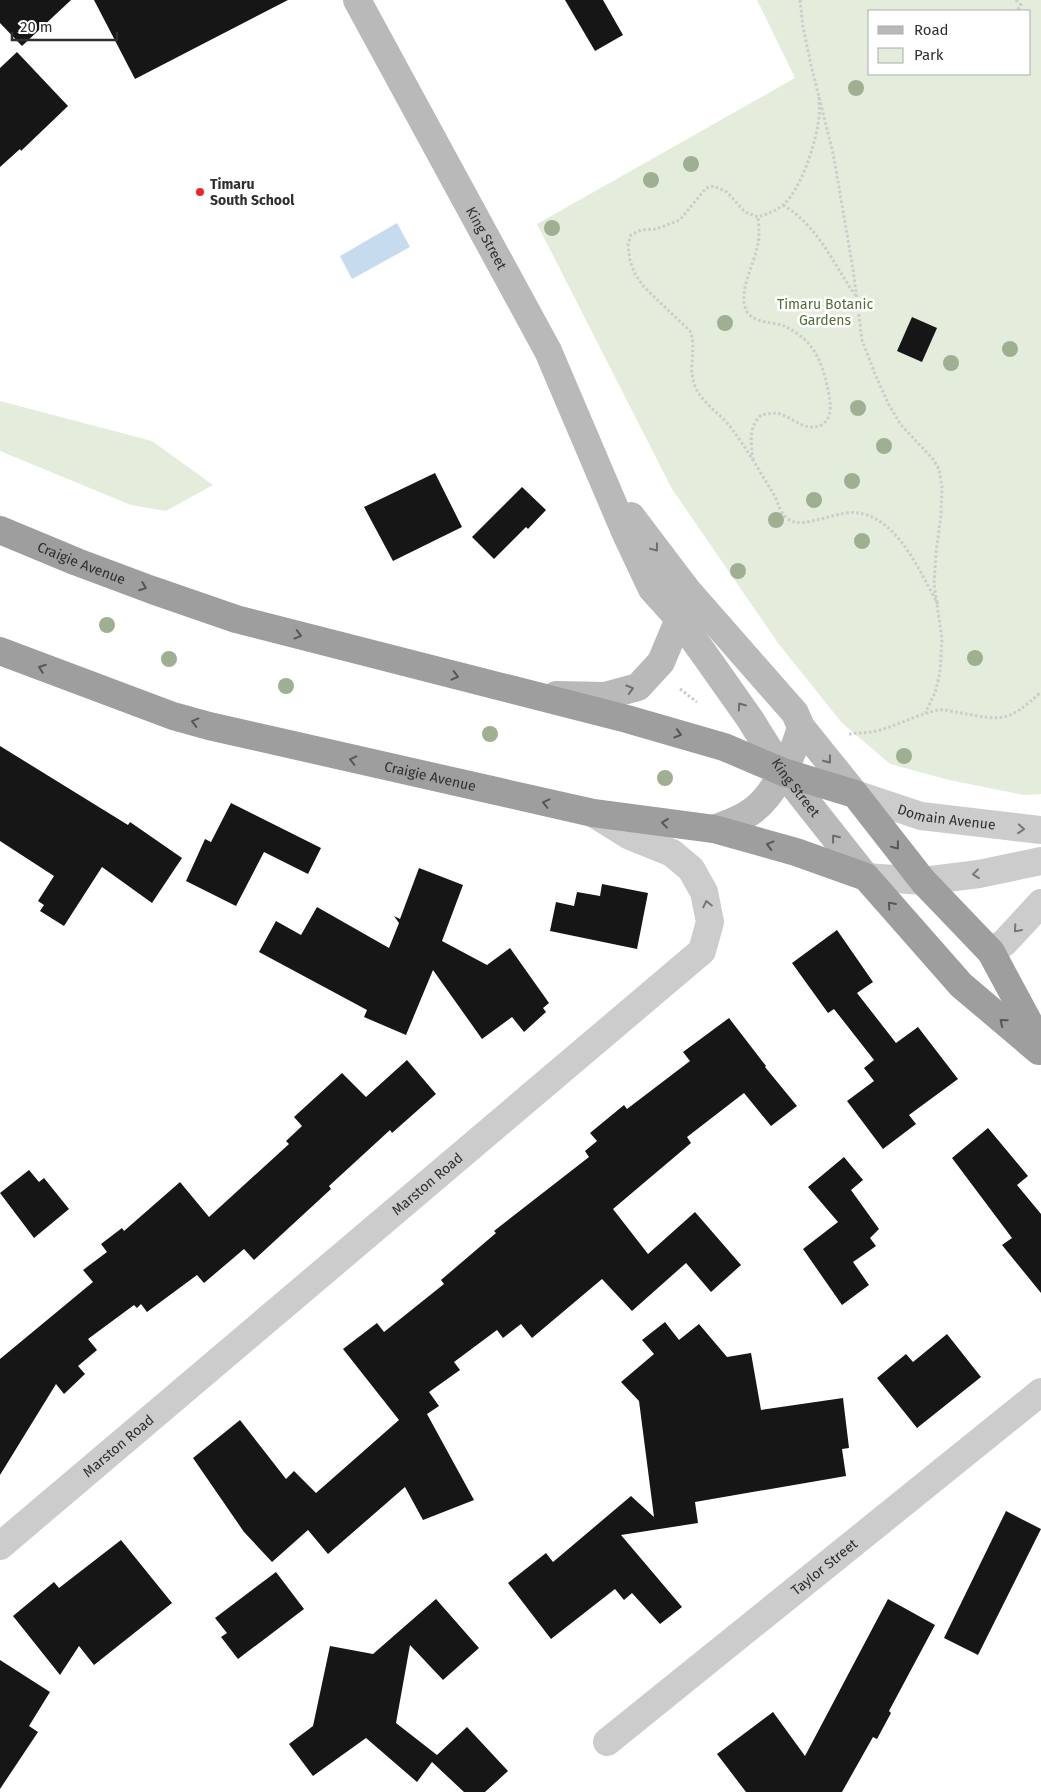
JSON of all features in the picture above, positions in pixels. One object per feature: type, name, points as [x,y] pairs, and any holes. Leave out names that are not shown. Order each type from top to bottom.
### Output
[{"type":"highway","name":"Craigie Avenue","points":[[0,530],[87,566],[236,619],[627,719],[724,747],[783,772],[855,794]]},
{"type":"highway","name":"Craigie Avenue","points":[[0,651],[182,719],[308,750],[593,813],[714,829],[796,852],[866,876]]},
{"type":"highway","name":"King Street","points":[[855,794],[923,881],[991,952],[1041,1044]]},
{"type":"highway","name":"King Street","points":[[866,876],[961,986],[1041,1052]]},
{"type":"main road","name":"King Street","points":[[357,0],[548,350],[626,534],[652,589],[679,619],[750,719],[783,772],[866,876]]},
{"type":"main road","name":"King Street","points":[[605,481],[687,590],[795,713],[801,727],[855,794]]},
{"type":"main road","points":[[530,694],[605,696],[638,687],[661,662],[679,619]]},
{"type":"main road","points":[[714,829],[748,815],[761,805],[783,772],[794,750],[801,727]]},
{"type":"street","name":"Domain Avenue","points":[[855,794],[921,816],[1015,829],[1041,830]]},
{"type":"street","name":"Marston Road","points":[[0,1546],[702,951],[710,922],[704,892],[691,869],[672,853],[630,836],[593,813]]},
{"type":"street","points":[[866,876],[923,881],[979,874],[1041,861]]},
{"type":"street","points":[[991,952],[1010,937],[1041,902]]},
{"type":"street","name":"Taylor Street","points":[[607,1742],[1041,1392]]},
{"type":"path","points":[[800,0],[803,28],[833,153],[853,269],[862,340],[889,405],[901,425],[933,458],[940,469],[942,487],[941,515],[934,584],[942,639],[940,673],[935,693],[925,713]]},
{"type":"path","points":[[1016,0],[1021,5],[1018,10]]},
{"type":"path","points":[[819,97],[818,123],[811,149],[802,175],[792,194],[783,205],[771,213],[758,217],[745,212],[727,192],[714,186],[706,188],[680,220],[656,229],[641,230],[631,235],[628,244],[630,261],[635,274],[644,287],[690,331],[693,339],[692,374],[699,395],[732,428],[787,518],[794,522],[804,522],[844,514],[858,513],[872,517],[898,538],[909,553],[938,604]]},
{"type":"path","points":[[783,205],[800,217],[812,229],[856,297]]},
{"type":"path","points":[[753,462],[751,430],[755,421],[761,415],[779,414],[805,426],[817,427],[824,424],[830,416],[831,408],[828,388],[820,362],[809,344],[795,332],[783,326],[760,321],[750,315],[745,307],[744,295],[760,233],[758,217]]},
{"type":"path","points":[[841,734],[872,732],[925,713],[942,710],[984,718],[1012,716],[1041,692]]},
{"type":"green space","name":"Timaru Botanic Gardens","points":[[757,0],[1041,0],[1041,794],[1024,795],[949,780],[890,764],[842,723],[778,643],[672,489],[537,224],[795,78]]},
{"type":"green space","points":[[0,401],[152,441],[213,485],[166,511],[131,505],[0,451]]},
{"type":"water","points":[[397,223],[410,247],[352,279],[340,256]]},
{"type":"building","points":[[0,0],[71,0],[22,46],[0,23]]},
{"type":"building","points":[[94,0],[288,0],[135,79]]},
{"type":"building","points":[[565,0],[603,0],[623,35],[595,51]]},
{"type":"building","points":[[17,52],[68,106],[21,151],[20,149],[0,167],[0,68]]},
{"type":"building","points":[[912,317],[937,328],[922,362],[897,351]]},
{"type":"building","points":[[435,473],[462,527],[393,561],[364,507]]},
{"type":"building","points":[[522,487],[546,510],[494,559],[472,537]]},
{"type":"building","points":[[0,746],[128,825],[130,822],[182,858],[152,903],[102,867],[64,926],[40,911],[44,905],[38,901],[54,876],[0,841]]},
{"type":"building","points":[[231,803],[321,848],[308,874],[264,852],[236,906],[186,881],[205,839],[211,842]]},
{"type":"building","points":[[419,868],[463,885],[442,941],[487,965],[510,948],[549,1003],[543,1008],[546,1012],[524,1032],[512,1017],[482,1039],[433,970],[406,1035],[364,1017],[367,1010],[259,952],[276,921],[301,935],[317,907],[389,948],[399,923],[394,916],[400,919]]},
{"type":"building","points":[[602,884],[648,893],[637,949],[550,931],[556,902],[574,906],[577,892],[600,896]]},
{"type":"building","points":[[837,930],[873,982],[857,993],[896,1043],[918,1027],[958,1079],[909,1115],[916,1124],[883,1149],[847,1101],[874,1081],[864,1068],[874,1060],[834,1009],[828,1013],[792,963]]},
{"type":"building","points":[[729,1018],[797,1106],[771,1126],[744,1093],[687,1137],[691,1143],[613,1209],[648,1254],[695,1212],[741,1265],[711,1292],[686,1263],[632,1311],[602,1279],[532,1338],[521,1324],[503,1338],[497,1330],[454,1362],[460,1370],[429,1392],[439,1406],[427,1414],[474,1500],[423,1520],[405,1487],[328,1554],[308,1530],[272,1562],[244,1532],[193,1458],[240,1420],[286,1479],[294,1471],[316,1493],[399,1420],[343,1349],[377,1323],[384,1332],[444,1284],[441,1280],[496,1233],[494,1231],[589,1157],[585,1151],[597,1141],[590,1133],[624,1105],[627,1109],[690,1061],[683,1052]]},
{"type":"building","points":[[407,1060],[436,1094],[392,1133],[390,1130],[329,1186],[331,1189],[254,1260],[244,1249],[204,1283],[197,1275],[147,1312],[141,1304],[137,1308],[134,1305],[88,1339],[97,1350],[78,1366],[85,1374],[64,1394],[56,1384],[0,1475],[0,1359],[93,1282],[83,1270],[107,1252],[101,1244],[122,1228],[124,1231],[180,1182],[209,1217],[289,1144],[286,1141],[302,1126],[294,1117],[342,1073],[366,1097]]},
{"type":"building","points":[[988,1128],[1028,1176],[1017,1185],[1041,1214],[1041,1293],[1002,1245],[1012,1238],[952,1158]]},
{"type":"building","points":[[844,1157],[863,1180],[851,1190],[879,1229],[870,1238],[876,1246],[853,1262],[869,1285],[842,1305],[803,1249],[838,1222],[808,1187]]},
{"type":"building","points":[[29,1170],[39,1182],[44,1178],[69,1209],[34,1238],[0,1193]]},
{"type":"building","points":[[665,1322],[679,1340],[699,1324],[727,1357],[751,1353],[761,1410],[843,1398],[849,1448],[842,1449],[846,1476],[695,1502],[698,1523],[621,1535],[682,1607],[660,1624],[632,1593],[624,1600],[615,1589],[551,1639],[508,1583],[546,1553],[553,1562],[631,1496],[654,1517],[639,1401],[621,1382],[654,1354],[642,1340]]},
{"type":"building","points":[[947,1334],[981,1377],[917,1428],[877,1378],[906,1354],[913,1362]]},
{"type":"building","points":[[1006,1511],[1041,1529],[978,1655],[944,1638]]},
{"type":"building","points":[[121,1540],[172,1603],[94,1665],[79,1646],[60,1675],[13,1616],[54,1582],[59,1588]]},
{"type":"building","points":[[276,1572],[304,1609],[238,1659],[221,1637],[227,1633],[215,1618]]},
{"type":"building","points":[[436,1599],[479,1648],[443,1680],[410,1645],[396,1723],[437,1755],[467,1727],[508,1771],[485,1792],[464,1792],[432,1762],[417,1782],[366,1738],[313,1776],[289,1744],[313,1726],[330,1646],[373,1654]]},
{"type":"building","points":[[888,1599],[935,1625],[889,1711],[891,1713],[877,1739],[873,1737],[842,1792],[746,1792],[717,1754],[773,1712],[805,1756]]},
{"type":"building","points":[[0,1660],[50,1692],[29,1726],[38,1732],[0,1789]]},
{"type":"place","name":"Timaru South School","points":[[200,192]]}]
